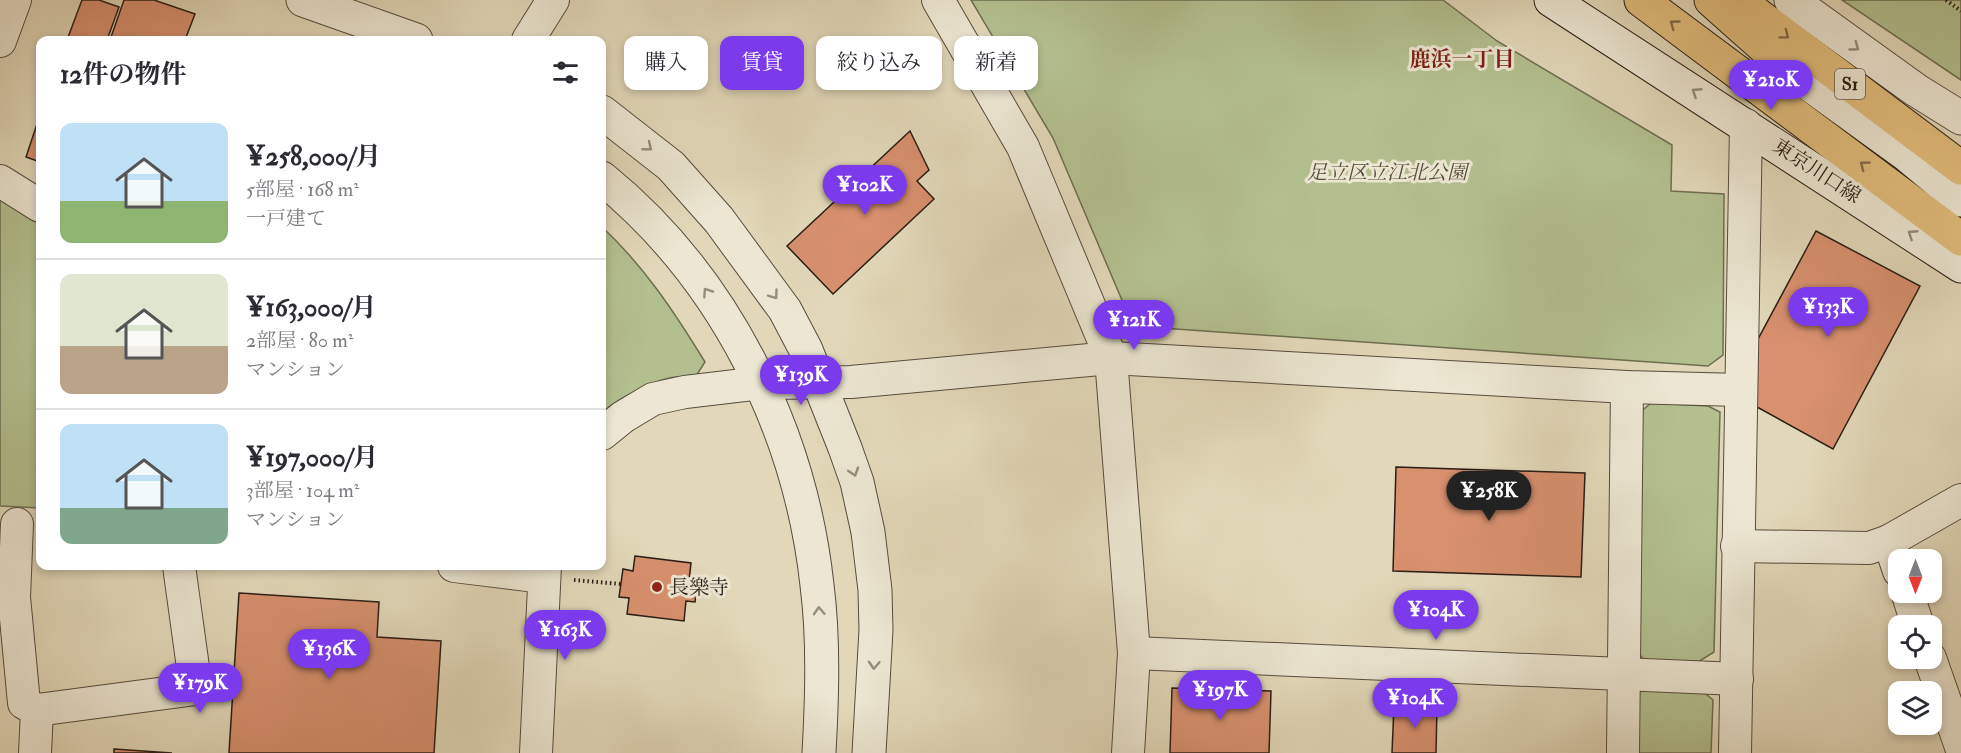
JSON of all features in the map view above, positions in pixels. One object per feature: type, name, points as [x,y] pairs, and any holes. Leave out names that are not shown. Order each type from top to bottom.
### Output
[{"type":"highway","points":[[1641,0],[1961,239]]},
{"type":"highway","points":[[1711,0],[1793,73]]},
{"type":"highway","name":"S1","points":[[1738,0],[1961,168]]},
{"type":"street","points":[[0,40],[15,0]]},
{"type":"street","points":[[303,0],[405,36]]},
{"type":"street","points":[[530,36],[553,0]]},
{"type":"street","points":[[938,0],[1023,147],[1111,358],[1134,653],[1128,753]]},
{"type":"street","name":"東京川口線","points":[[1551,0],[1961,266]]},
{"type":"street","points":[[1696,0],[1908,156],[1961,200]]},
{"type":"street","points":[[1791,0],[1916,90],[1961,118]]},
{"type":"street","points":[[606,114],[671,166],[719,220],[785,310],[806,350],[857,482],[867,532],[874,578],[876,630],[869,753]]},
{"type":"street","points":[[1735,753],[1746,125]]},
{"type":"street","points":[[0,181],[36,204]]},
{"type":"street","points":[[606,181],[630,201],[665,237],[694,274],[736,336],[761,383],[779,427],[798,484],[818,586],[821,638],[819,753]]},
{"type":"street","points":[[606,431],[623,417],[653,399],[685,392],[761,383],[851,382],[1111,358],[1627,387],[1740,390]]},
{"type":"street","points":[[1623,753],[1627,387]]},
{"type":"street","points":[[1737,546],[1869,548],[1889,542],[1961,500]]},
{"type":"street","points":[[19,524],[14,597],[20,675],[24,703],[37,710],[196,689],[180,570]]},
{"type":"street","points":[[1889,542],[1891,549]]},
{"type":"street","points":[[526,570],[544,571],[537,753]]},
{"type":"street","points":[[1134,653],[1737,679]]},
{"type":"street","points":[[1934,669],[1961,747]]},
{"type":"street","points":[[35,753],[37,710]]},
{"type":"path","points":[[1946,0],[1961,11]]},
{"type":"path","points":[[544,571],[621,584]]},
{"type":"green space","name":"足立区立江北公園","points":[[971,0],[1443,0],[1497,41],[1672,145],[1671,191],[1724,194],[1723,355],[1708,366],[1133,326],[1053,138],[1024,90],[1038,90],[1038,36],[992,36]]},
{"type":"green space","points":[[1842,0],[1961,0],[1961,80]]},
{"type":"green space","points":[[0,196],[36,220],[36,508],[0,506]]},
{"type":"green space","points":[[606,231],[632,258],[658,291],[705,362],[696,376],[663,379],[637,390],[607,408]]},
{"type":"green space","points":[[1651,403],[1708,406],[1720,412],[1714,652],[1698,662],[1644,660],[1637,651],[1639,413]]},
{"type":"green space","points":[[1649,689],[1705,693],[1713,700],[1711,753],[1637,753],[1639,692]]},
{"type":"building","points":[[82,0],[99,0],[119,7],[108,36],[68,36]]},
{"type":"building","points":[[124,0],[154,0],[195,14],[187,36],[111,36]]},
{"type":"building","points":[[36,127],[36,161],[26,157]]},
{"type":"building","points":[[910,131],[929,170],[917,181],[934,199],[833,294],[787,246]]},
{"type":"building","points":[[1816,231],[1920,286],[1833,449],[1757,407],[1757,341]]},
{"type":"building","points":[[1396,467],[1585,473],[1581,577],[1393,571]]},
{"type":"building","points":[[635,556],[691,563],[689,581],[697,582],[695,602],[686,601],[684,621],[627,614],[629,598],[619,597],[623,569],[633,571]]},
{"type":"building","points":[[239,593],[379,602],[377,637],[441,641],[434,753],[229,753]]},
{"type":"building","points":[[1172,688],[1271,691],[1269,753],[1170,753]]},
{"type":"building","points":[[1394,705],[1437,706],[1436,753],[1392,753]]},
{"type":"building","points":[[114,749],[172,753],[114,753]]},
{"type":"place","name":"長樂寺","points":[[657,587]]},
{"type":"district","name":"鹿浜一丁目","points":[[1462,59]]}]
